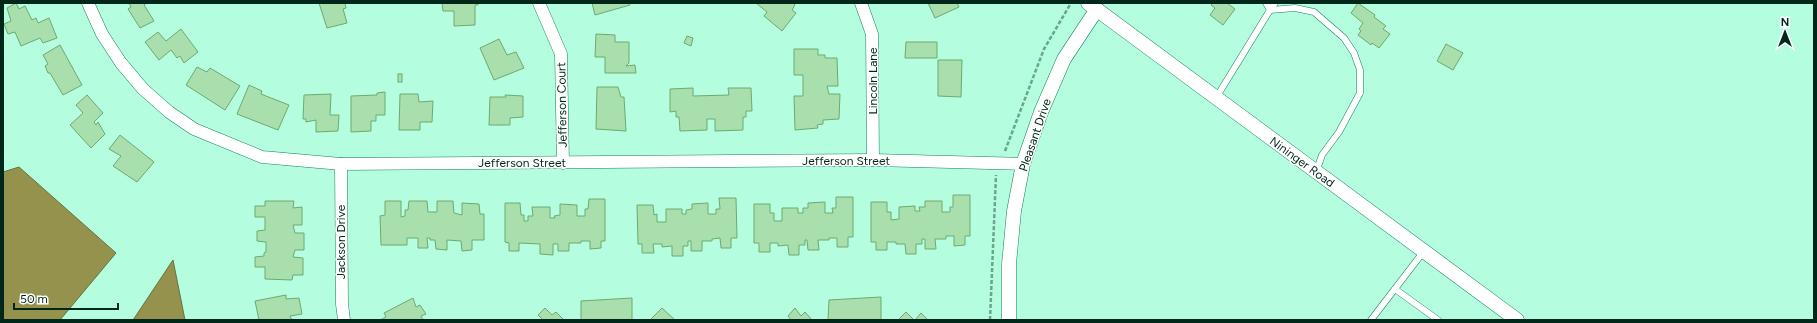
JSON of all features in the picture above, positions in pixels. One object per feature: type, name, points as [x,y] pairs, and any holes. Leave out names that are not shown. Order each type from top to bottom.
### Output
[{"type":"street","name":"Jefferson Street","points":[[88,3],[102,34],[121,63],[153,99],[194,129],[262,157],[341,164],[873,160],[1023,164]]},
{"type":"street","name":"Jefferson Court","points":[[539,3],[561,54],[563,163]]},
{"type":"street","name":"Lincoln Lane","points":[[861,3],[872,34],[873,160]]},
{"type":"street","name":"Nininger Road","points":[[1095,5],[1216,98],[1517,320]]},
{"type":"street","name":"Pleasant Drive","points":[[1009,320],[1010,256],[1014,211],[1023,164],[1041,112],[1064,59],[1095,5]]},
{"type":"street","name":"Jackson Drive","points":[[341,164],[342,304],[344,320]]},
{"type":"lane","points":[[1266,3],[1270,10]]},
{"type":"lane","points":[[1216,98],[1275,3]]},
{"type":"lane","points":[[1270,10],[1295,8],[1314,12],[1344,38],[1354,53],[1360,70],[1360,93],[1339,132],[1322,155],[1316,172]]},
{"type":"lane","points":[[1371,320],[1424,251]]},
{"type":"lane","points":[[1395,289],[1438,320]]},
{"type":"path","points":[[1044,49],[1071,3]]},
{"type":"shaded area","points":[[19,167],[116,253],[60,320],[3,320],[3,172]]},
{"type":"shaded area","points":[[173,260],[185,320],[133,320]]},
{"type":"building","points":[[16,3],[19,9],[25,6],[32,20],[36,18],[38,23],[49,18],[57,38],[43,43],[40,38],[21,46],[15,32],[8,34],[4,24],[11,21],[7,8]]},
{"type":"building","points":[[129,3],[147,3],[144,5],[154,21],[140,28],[128,9],[131,7]]},
{"type":"building","points":[[319,3],[345,3],[346,8],[343,9],[347,23],[327,28]]},
{"type":"building","points":[[442,3],[478,3],[478,5],[475,5],[475,25],[454,26],[454,11],[443,11]]},
{"type":"building","points":[[592,3],[629,3],[630,5],[595,15]]},
{"type":"building","points":[[756,3],[793,3],[795,5],[792,10],[796,13],[782,31],[764,16],[767,12]]},
{"type":"building","points":[[928,3],[957,3],[959,7],[935,18]]},
{"type":"building","points":[[1213,3],[1227,3],[1235,9],[1223,25],[1210,15],[1215,8],[1211,5]]},
{"type":"building","points":[[1358,3],[1375,15],[1374,17],[1386,26],[1383,29],[1390,34],[1379,48],[1372,43],[1371,45],[1358,35],[1361,31],[1359,29],[1363,23],[1351,13]]},
{"type":"building","points":[[181,29],[198,52],[184,63],[180,56],[177,58],[171,50],[159,60],[145,42],[158,32],[166,41]]},
{"type":"building","points":[[596,34],[615,35],[615,42],[629,42],[629,63],[626,66],[635,65],[636,73],[605,73],[605,57],[595,57]]},
{"type":"building","points":[[687,36],[693,38],[691,46],[684,43]]},
{"type":"building","points":[[499,39],[507,55],[516,52],[524,68],[494,80],[480,48]]},
{"type":"building","points":[[906,42],[937,42],[937,58],[905,58]]},
{"type":"building","points":[[1446,44],[1463,53],[1453,70],[1437,61]]},
{"type":"building","points":[[60,45],[82,85],[63,95],[50,73],[48,73],[45,66],[48,64],[43,55]]},
{"type":"building","points":[[794,49],[818,49],[818,55],[825,55],[825,58],[837,58],[838,86],[827,86],[829,94],[840,94],[839,119],[823,120],[823,124],[817,125],[818,128],[795,130],[794,96],[803,96],[803,75],[794,75]]},
{"type":"building","points":[[938,60],[962,60],[961,97],[938,96]]},
{"type":"building","points":[[197,67],[207,72],[210,68],[240,86],[225,110],[186,85]]},
{"type":"building","points":[[398,74],[402,74],[402,82],[398,82]]},
{"type":"building","points":[[249,85],[262,91],[261,94],[289,105],[278,130],[237,114]]},
{"type":"building","points":[[597,87],[618,87],[621,97],[624,97],[626,131],[596,129]]},
{"type":"building","points":[[693,88],[693,96],[729,95],[728,88],[751,88],[752,111],[746,111],[746,117],[743,117],[743,130],[715,131],[715,119],[707,119],[707,130],[680,131],[679,117],[676,117],[676,111],[670,112],[670,89]]},
{"type":"building","points":[[385,92],[385,115],[376,115],[376,121],[371,121],[371,131],[351,132],[351,96],[377,95],[377,93]]},
{"type":"building","points":[[331,94],[330,115],[339,115],[338,131],[316,132],[316,120],[306,122],[306,119],[303,119],[304,95]]},
{"type":"building","points":[[400,94],[418,94],[419,102],[433,101],[432,122],[420,122],[420,130],[399,130]]},
{"type":"building","points":[[87,95],[103,113],[94,122],[96,125],[98,122],[105,134],[91,148],[70,125],[83,113],[76,105]]},
{"type":"building","points":[[505,95],[523,96],[523,117],[510,118],[510,125],[489,125],[490,97],[506,97]]},
{"type":"building","points":[[120,135],[154,162],[137,182],[113,166],[121,156],[109,149]]},
{"type":"building","points":[[953,195],[970,195],[970,236],[965,236],[965,245],[954,246],[954,236],[946,236],[946,239],[935,239],[936,249],[925,249],[925,239],[922,239],[922,244],[916,244],[916,254],[906,254],[905,244],[896,244],[896,242],[887,242],[887,250],[876,250],[876,242],[871,242],[871,202],[887,202],[887,212],[891,212],[891,220],[899,219],[899,207],[915,206],[915,211],[920,211],[919,207],[925,207],[925,201],[942,201],[942,212],[950,212],[950,207],[953,207]]},
{"type":"building","points":[[836,197],[853,197],[853,237],[848,237],[848,247],[837,247],[837,238],[829,238],[829,240],[818,240],[819,250],[808,250],[807,240],[805,240],[805,245],[799,245],[799,255],[789,255],[788,245],[778,246],[778,243],[770,243],[770,252],[759,252],[759,243],[754,243],[754,204],[770,204],[770,213],[774,213],[774,221],[782,221],[782,208],[798,208],[798,213],[803,213],[803,208],[808,208],[808,203],[825,202],[825,213],[833,213],[832,208],[836,208]]},
{"type":"building","points":[[719,198],[736,198],[737,238],[731,238],[731,248],[721,248],[720,238],[712,239],[712,241],[702,241],[702,251],[691,251],[691,241],[688,241],[688,246],[683,246],[683,256],[672,256],[672,246],[662,247],[662,244],[653,244],[654,253],[642,253],[642,244],[638,244],[637,205],[653,205],[654,215],[657,214],[657,222],[666,222],[666,209],[682,209],[682,214],[686,214],[686,210],[692,209],[692,204],[708,203],[708,214],[716,214],[716,209],[720,209]]},
{"type":"building","points":[[589,199],[605,199],[605,241],[601,241],[601,248],[590,249],[590,241],[581,241],[581,243],[569,243],[569,251],[558,251],[558,244],[553,244],[553,255],[540,254],[540,244],[519,243],[519,251],[509,251],[509,243],[505,242],[505,203],[520,203],[521,215],[524,215],[524,221],[528,221],[528,216],[533,216],[532,207],[550,207],[550,218],[555,218],[554,216],[560,215],[560,204],[577,205],[577,216],[585,216],[585,209],[588,209]]},
{"type":"building","points":[[265,201],[294,201],[293,208],[302,207],[302,225],[293,225],[295,233],[304,233],[304,250],[295,250],[293,257],[303,258],[303,275],[293,275],[292,280],[265,279],[265,267],[255,267],[255,257],[264,256],[264,253],[266,252],[266,242],[257,241],[257,231],[265,230],[265,217],[255,217],[255,206],[265,206]]},
{"type":"building","points":[[385,201],[401,201],[401,217],[405,216],[405,210],[408,210],[409,201],[427,201],[428,212],[437,212],[437,201],[453,201],[454,213],[462,215],[462,203],[479,204],[480,214],[484,214],[484,240],[472,240],[472,250],[462,251],[461,241],[447,240],[447,250],[436,249],[435,240],[430,240],[430,238],[427,238],[428,248],[418,248],[418,238],[407,238],[407,245],[381,245],[380,216],[385,215]]},
{"type":"building","points":[[286,295],[286,299],[299,298],[302,314],[290,316],[292,320],[259,320],[255,301]]},
{"type":"building","points":[[881,297],[881,320],[828,320],[829,300]]},
{"type":"building","points":[[413,298],[416,307],[420,305],[426,314],[421,316],[423,320],[380,320],[386,317],[384,313]]},
{"type":"building","points":[[632,298],[632,320],[581,320],[581,301]]},
{"type":"building","points":[[545,308],[552,315],[556,312],[564,320],[543,320],[538,315]]},
{"type":"building","points":[[662,308],[675,320],[650,320]]},
{"type":"building","points":[[795,308],[801,316],[805,312],[812,320],[791,320],[788,316]]},
{"type":"building","points":[[906,312],[914,320],[898,320]]},
{"type":"building","points":[[921,313],[928,320],[915,320]]}]
